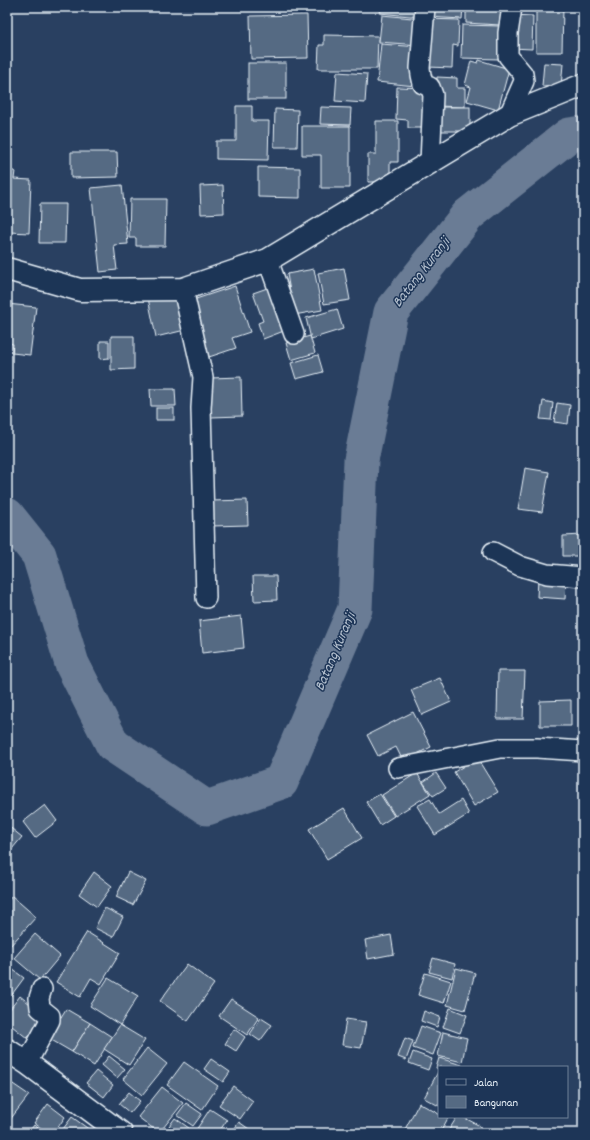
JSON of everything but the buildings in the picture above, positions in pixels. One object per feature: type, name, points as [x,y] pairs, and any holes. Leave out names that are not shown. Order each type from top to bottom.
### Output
[{"type":"street","points":[[425,7],[420,75],[423,84],[430,87],[433,95],[430,163]]},
{"type":"street","points":[[509,115],[524,81],[523,74],[508,56],[508,34],[512,7]]},
{"type":"street","points":[[7,269],[80,290],[183,288],[268,260],[509,115],[583,85]]},
{"type":"street","points":[[268,260],[294,334]]},
{"type":"street","points":[[183,288],[203,377],[201,408],[206,598]]},
{"type":"street","points":[[493,552],[520,566],[547,574],[583,577]]},
{"type":"street","points":[[398,768],[500,748],[537,748],[583,751]]},
{"type":"street","points":[[27,1063],[50,1020],[50,1016],[40,1008],[39,998],[42,989]]},
{"type":"street","points":[[7,1050],[27,1063],[121,1133]]},
{"type":"waterway","name":"Batang Kuranji","points":[[7,515],[39,555],[72,664],[113,745],[207,808],[281,782],[355,609],[361,460],[391,312],[468,215],[569,135],[583,133]]}]
